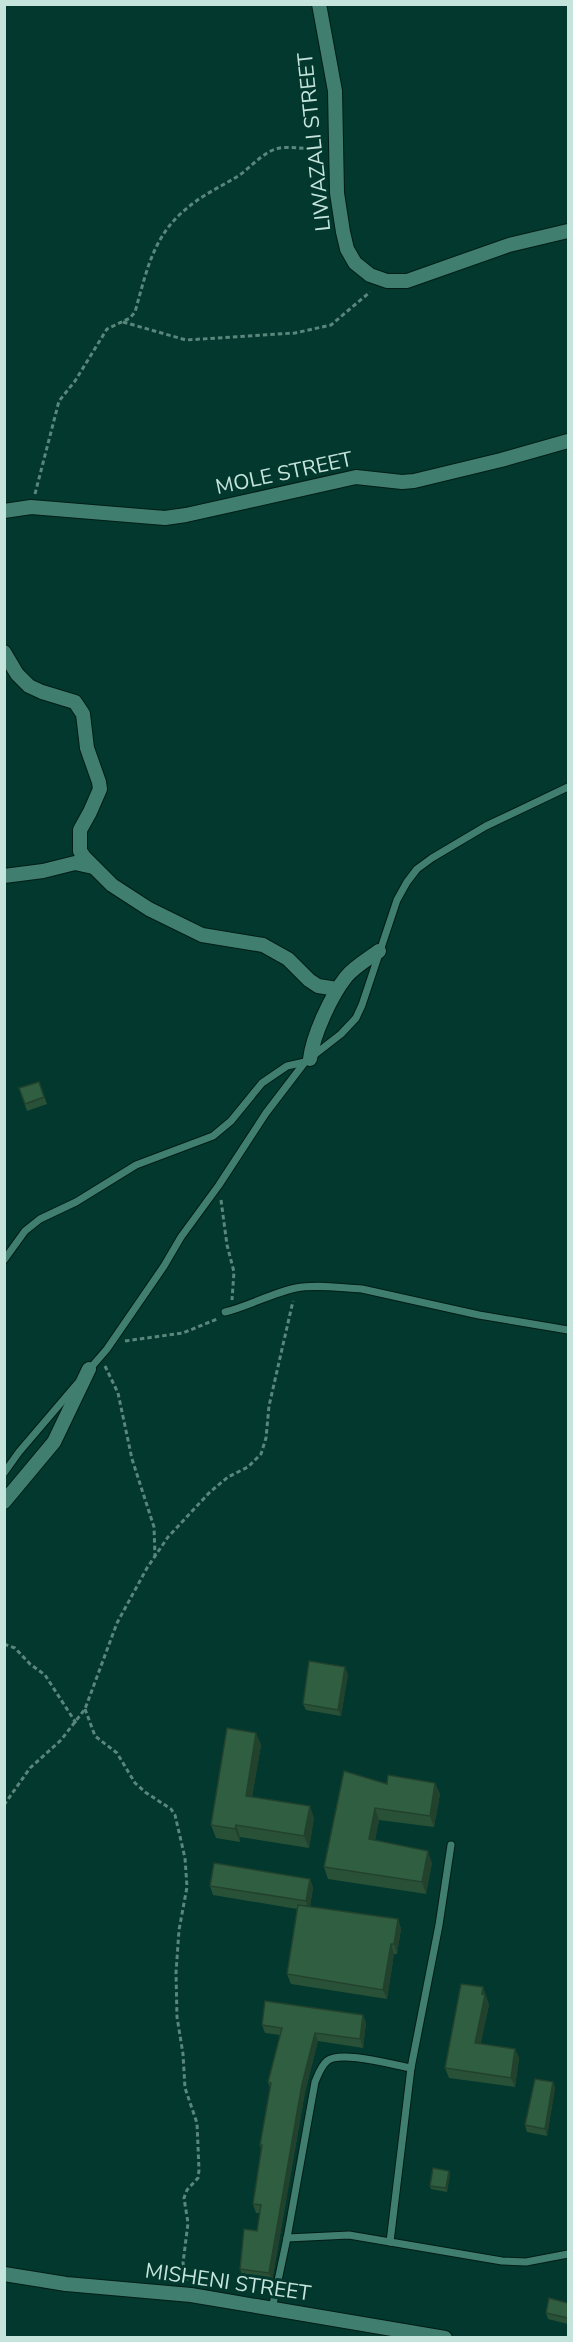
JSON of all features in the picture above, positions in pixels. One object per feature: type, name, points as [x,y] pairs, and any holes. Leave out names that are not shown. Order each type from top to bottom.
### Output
[{"type":"street","name":"LIWAZALI STREET","points":[[319,4],[334,91],[342,232],[347,249],[355,263],[370,275],[383,280]]},
{"type":"street","points":[[383,280],[415,279],[509,245],[568,231]]},
{"type":"street","name":"MOLE STREET","points":[[4,511],[31,507],[165,518],[356,477],[393,482],[414,482],[568,441]]},
{"type":"street","points":[[4,652],[17,674],[29,686],[75,702],[83,714],[87,748],[100,789],[80,830],[81,854],[112,885],[149,909],[202,935],[263,945],[288,958],[318,986],[337,989]]},
{"type":"street","points":[[4,876],[43,871],[75,863],[95,868]]},
{"type":"street","points":[[308,1060],[337,989],[351,972],[379,951]]},
{"type":"street","points":[[4,1502],[54,1442],[89,1369]]},
{"type":"street","name":"MISHENI STREET","points":[[4,2274],[66,2284],[190,2295],[445,2337]]},
{"type":"lane","points":[[4,1473],[111,1343],[260,1122],[308,1060],[341,1034],[356,1017],[397,900],[406,882],[432,858],[486,826],[568,787]]},
{"type":"lane","points":[[4,1260],[25,1231],[40,1219],[76,1202],[136,1165],[213,1136],[231,1121],[262,1083],[287,1066],[308,1060]]},
{"type":"lane","points":[[225,1312],[250,1306],[297,1288],[362,1289],[479,1316],[568,1330]]},
{"type":"lane","points":[[390,2242],[411,2068],[439,1925],[451,1845]]},
{"type":"lane","points":[[272,2309],[315,2082],[323,2065],[328,2059],[340,2056],[411,2068]]},
{"type":"lane","points":[[287,2238],[350,2235],[502,2262],[526,2262],[568,2254]]},
{"type":"path","points":[[31,507],[59,401],[75,381],[107,329],[130,318],[135,312],[151,257],[159,239],[182,212],[197,200],[243,173],[265,154],[279,148],[308,150],[337,144]]},
{"type":"path","points":[[121,321],[186,340],[295,333],[331,325],[342,318],[383,280]]},
{"type":"path","points":[[111,1343],[183,1332],[214,1321],[225,1312],[232,1300],[234,1272],[227,1245],[219,1185]]},
{"type":"path","points":[[4,1805],[30,1768],[76,1723],[85,1708],[117,1623],[168,1537],[210,1492],[228,1477],[248,1467],[261,1454],[266,1438],[269,1406],[283,1352],[288,1316],[297,1288]]},
{"type":"path","points":[[100,1357],[114,1380],[118,1393],[132,1459],[154,1527],[155,1556]]},
{"type":"path","points":[[4,1644],[15,1648],[30,1664],[45,1675],[76,1723]]},
{"type":"path","points":[[85,1708],[95,1736],[117,1753],[135,1783],[144,1792],[171,1809],[175,1815],[185,1858],[187,1887],[179,1930],[176,1973],[177,2017],[183,2054],[185,2088],[197,2123],[198,2178],[187,2190],[184,2198],[188,2223],[183,2263],[190,2295]]},
{"type":"building","points":[[39,1082],[44,1097],[25,1104],[19,1088]]},
{"type":"building","points":[[309,1661],[345,1667],[338,1710],[303,1704]]},
{"type":"building","points":[[227,1728],[256,1733],[246,1796],[310,1806],[304,1836],[236,1825],[235,1829],[211,1825]]},
{"type":"building","points":[[344,1771],[387,1784],[388,1775],[435,1783],[430,1816],[375,1808],[369,1839],[428,1851],[422,1882],[324,1867]]},
{"type":"building","points":[[214,1863],[310,1879],[306,1901],[210,1886]]},
{"type":"building","points":[[298,1905],[398,1919],[383,1990],[287,1974]]},
{"type":"building","points":[[461,1984],[483,1987],[482,1994],[485,1995],[475,2043],[515,2049],[511,2078],[445,2068]]},
{"type":"building","points":[[265,2001],[363,2015],[360,2039],[315,2033],[302,2084],[269,2273],[240,2269],[244,2229],[257,2231],[261,2205],[253,2204],[262,2145],[260,2145],[271,2083],[268,2082],[282,2028],[262,2025]]},
{"type":"building","points":[[535,2079],[553,2082],[545,2129],[525,2125]]},
{"type":"building","points":[[433,2168],[449,2171],[446,2188],[430,2186]]},
{"type":"building","points":[[549,2298],[568,2303],[568,2318],[546,2313]]}]
